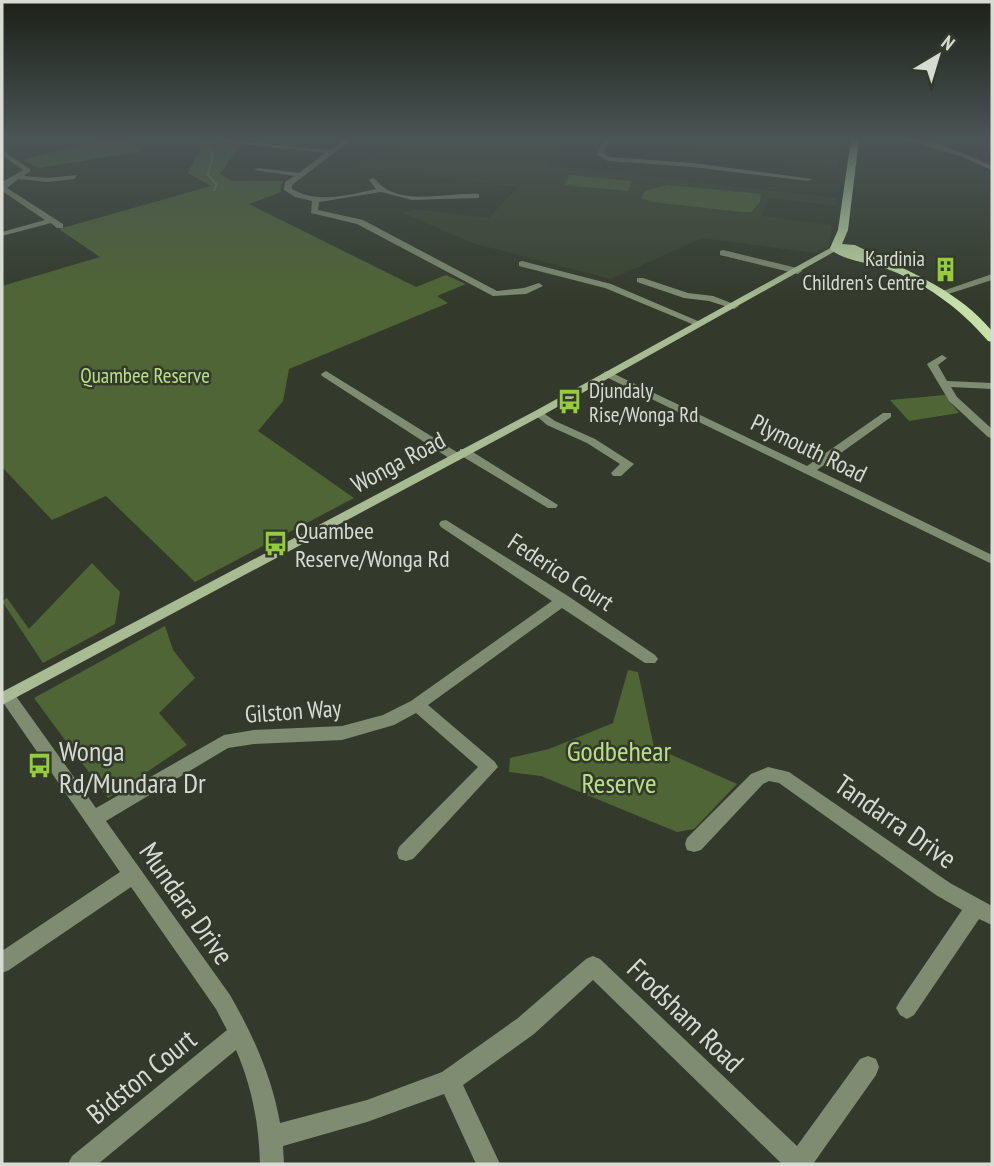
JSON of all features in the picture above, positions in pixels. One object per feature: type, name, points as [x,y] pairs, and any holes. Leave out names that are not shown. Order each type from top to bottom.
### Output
[{"type":"main road","points":[[847,193],[841,234],[845,250],[884,264],[942,293],[988,326],[992,338]]},
{"type":"main road","name":"Wonga Road","points":[[4,698],[539,413],[815,261],[845,250]]},
{"type":"street","points":[[10,193],[60,226]]},
{"type":"street","points":[[294,193],[316,199],[356,193]]},
{"type":"street","points":[[394,193],[451,199],[476,196]]},
{"type":"street","points":[[316,199],[314,211],[360,222],[457,276],[496,294],[526,291],[539,286]]},
{"type":"street","points":[[2,234],[51,221]]},
{"type":"street","points":[[723,253],[798,271]]},
{"type":"street","points":[[522,264],[601,284],[700,324]]},
{"type":"street","points":[[942,293],[992,277]]},
{"type":"street","points":[[640,280],[687,296],[710,298],[734,306]]},
{"type":"street","points":[[942,358],[932,364],[963,410],[992,435]]},
{"type":"street","points":[[326,374],[460,455],[552,505]]},
{"type":"street","name":"Plymouth Road","points":[[608,374],[992,560]]},
{"type":"street","points":[[945,384],[992,386]]},
{"type":"street","points":[[539,413],[551,423],[591,441],[628,464],[617,473]]},
{"type":"street","points":[[808,471],[887,415]]},
{"type":"street","name":"Federico Court","points":[[446,524],[650,659]]},
{"type":"street","name":"Gilston Way","points":[[94,820],[224,742],[254,737],[354,732],[388,720],[417,705],[563,600]]},
{"type":"street","name":"Mundara Drive","points":[[4,698],[223,1002],[240,1033],[262,1090],[272,1137],[272,1164]]},
{"type":"street","points":[[406,853],[489,767],[417,705]]},
{"type":"street","name":"Tandarra Drive","points":[[694,844],[746,789],[768,774],[783,777],[983,912]]},
{"type":"street","points":[[2,963],[132,875]]},
{"type":"street","points":[[907,1009],[983,912]]},
{"type":"street","name":"Frodsham Road","points":[[272,1137],[367,1111],[449,1080],[526,1026],[593,966],[799,1164],[867,1067]]},
{"type":"street","name":"Bidston Court","points":[[80,1164],[240,1033]]},
{"type":"street","points":[[449,1080],[488,1164]]},
{"type":"shaded area","points":[[511,193],[797,193],[837,198],[836,206],[768,198],[762,216],[832,225],[829,246],[816,253],[702,238],[611,279],[472,243],[403,213],[415,209],[489,218]]},
{"type":"green space","name":"Quambee Reserve","points":[[185,193],[277,193],[249,204],[416,287],[446,275],[466,284],[437,296],[448,303],[289,369],[283,401],[258,431],[354,498],[195,582],[106,496],[52,520],[2,467],[2,286],[100,257],[59,229]]},
{"type":"green space","points":[[644,193],[761,194],[760,202],[751,212],[653,202],[641,198]]},
{"type":"green space","points":[[945,395],[959,413],[909,421],[890,400]]},
{"type":"green space","points":[[92,563],[120,592],[115,624],[43,663],[2,601],[7,598],[29,629]]},
{"type":"green space","points":[[165,626],[173,650],[195,678],[159,713],[187,745],[108,798],[34,698]]},
{"type":"green space","name":"Godbehear Reserve","points":[[628,670],[638,672],[654,747],[737,784],[694,829],[677,832],[541,776],[509,772],[510,758],[549,749],[613,723]]},
{"type":"place","name":"Kardinia Children's Centre","points":[[945,270]]},
{"type":"place","name":"Djundaly Rise/Wonga Rd","points":[[569,402]]},
{"type":"place","name":"Quambee Reserve/Wonga Rd","points":[[275,544]]},
{"type":"place","name":"Wonga Rd/Mundara Dr","points":[[39,766]]}]
